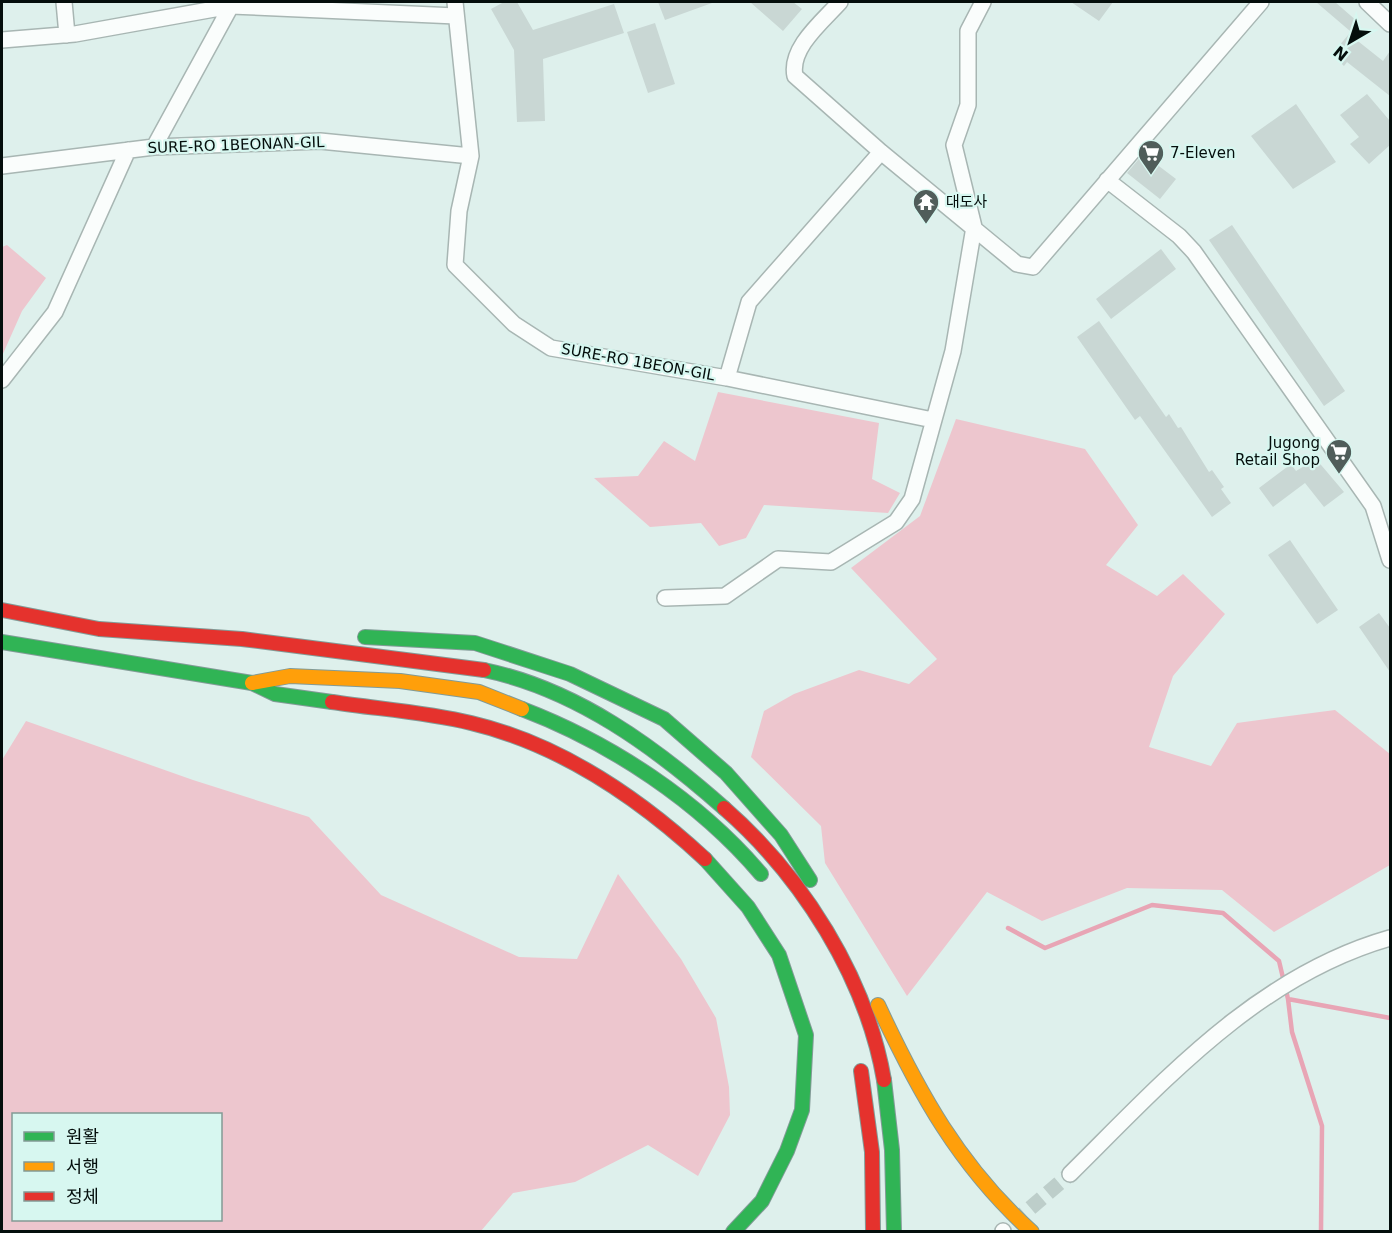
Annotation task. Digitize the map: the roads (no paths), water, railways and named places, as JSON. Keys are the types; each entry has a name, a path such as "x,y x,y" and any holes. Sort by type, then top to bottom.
{"highway":[{"path":"2,610 98,629 227,638 464,667 514,677 562,695 627,733 681,770 747,828 806,900 839,955 867,1017 882,1074 891,1134 894,1232"},
{"path":"227,638 348,637 475,643 570,674 664,719 726,774 782,835 845,935 916,1088 957,1153 1005,1210 1032,1232"},
{"path":"2,642 252,683 275,694 472,723 544,748 623,791 655,814 705,858 748,907 779,955 806,1035 806,1073 802,1110 787,1151 762,1201 733,1232"},
{"path":"252,683 290,676 400,681 479,692 546,718 624,759 680,799 737,846 771,886"},
{"path":"858,1058 872,1152 873,1232"}],"street":[{"path":"64,2 67,35"},
{"path":"840,2 797,52 793,66 795,76 881,152 1017,264 1033,267 1260,2"},
{"path":"665,598 724,596 778,559 831,562 896,522 912,499 953,351 974,227 954,146 968,105 968,31 983,2"},
{"path":"1367,2 1388,20"},
{"path":"153,147 234,4"},
{"path":"2,40 67,35 234,4 455,9"},
{"name":"SURE-RO 1BEON-GIL","path":"455,9 471,156 459,210 455,264 514,324 551,348 727,378 933,420"},
{"name":"SURE-RO 1BEONAN-GIL","path":"2,166 153,147 320,141 471,156"},
{"path":"2,380 55,312 128,150"},
{"path":"727,378 749,302 881,152"},
{"path":"1107,180 1167,230 1179,236 1194,252 1373,506 1390,560"},
{"path":"1070,1174 1199,1046 1302,975 1367,945 1390,938"}],"waterway":[{"path":"1008,928 1045,948 1152,905 1223,913 1279,961 1288,999"},
{"path":"1321,1230 1322,1126 1292,1032 1288,999 1390,1018"}],"tunnel":[{"path":"1013,1223 1070,1174"}],"place":[{"name":"7-Eleven","path":"1151,176"},
{"name":"대도사","path":"926,225"},
{"name":"Jugong Retail Shop","path":"1339,475"}]}
